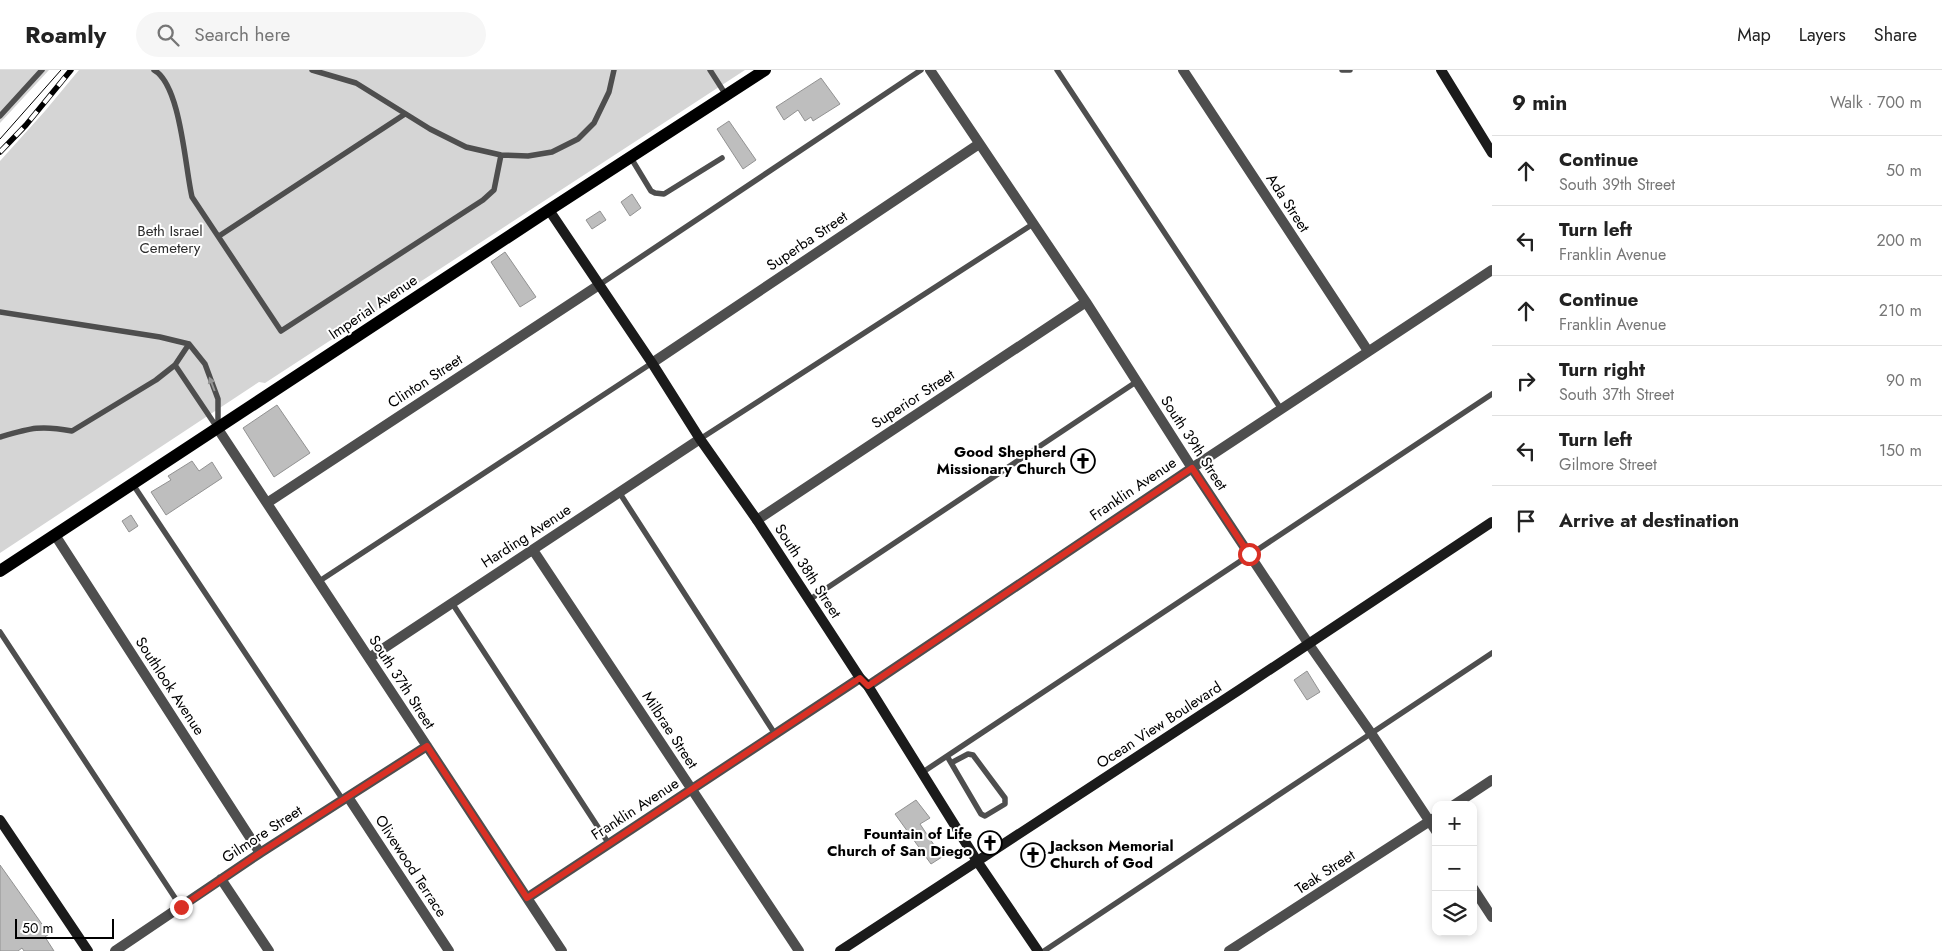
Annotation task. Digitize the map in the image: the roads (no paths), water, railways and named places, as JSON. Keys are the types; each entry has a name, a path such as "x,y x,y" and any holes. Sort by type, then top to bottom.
{"main road":[{"name":"Imperial Avenue","path":"0,571 765,70"}],"street":[{"name":"South 39th Street","path":"930,70 1086,302 1136,382 1308,643 1432,818"},
{"name":"Ada Street","path":"1183,70 1368,352"},
{"path":"1441,70 1488,138 1492,153"},
{"name":"Superba Street","path":"652,363 979,144"},
{"name":"South 38th Street","path":"549,210 652,363 700,439 757,520 860,678 868,686 977,861 1038,951"},
{"name":"Franklin Avenue","path":"868,686 1192,468 1492,270"},
{"name":"Clinton Street","path":"267,503 599,285"},
{"name":"Superior Street","path":"757,520 1086,302"},
{"name":"South 37th Street","path":"218,429 562,951"},
{"name":"Harding Avenue","path":"369,658 700,439"},
{"name":"Ocean View Boulevard","path":"840,951 1492,522"},
{"name":"Southlook Avenue","path":"55,535 260,853"},
{"name":"Milbrae Street","path":"533,550 799,951"},
{"name":"Franklin Avenue","path":"527,898 860,678"},
{"name":"Gilmore Street","path":"115,951 260,853 427,746"},
{"path":"1460,801 1492,780"},
{"name":"Olivewood Terrace","path":"345,799 449,951"},
{"path":"0,820 88,951"},
{"name":"Teak Street","path":"1230,951 1432,820"},
{"path":"221,879 269,951"},
{"path":"1475,891 1492,917"}],"lane":[{"path":"0,116 42,70"},
{"path":"154,70 159,72 169,88 177,113 187,178 192,197 220,236 281,331 483,200 494,190 501,155"},
{"path":"312,70 356,83 430,129 466,147 501,155 528,156 552,152 578,139 594,123 609,92 614,70"},
{"path":"710,70 726,95"},
{"path":"599,285 921,70"},
{"path":"1057,70 1281,410"},
{"path":"1342,70 1350,70"},
{"path":"220,236 405,114"},
{"path":"631,158 652,191 664,194 722,158"},
{"path":"700,439 1033,224"},
{"path":"0,312 160,336 189,344 204,364 218,400 218,429"},
{"path":"0,436 35,427 52,427 72,431 156,380 175,365 189,344"},
{"path":"318,582 652,363"},
{"path":"175,365 218,429"},
{"path":"809,600 1136,382"},
{"path":"922,772 1492,394"},
{"path":"132,483 345,799"},
{"path":"619,492 775,734"},
{"path":"452,603 609,844"},
{"path":"0,632 181,907"},
{"path":"1044,951 1492,653"},
{"path":"947,756 981,814 985,816 1006,804 1005,798 973,755 968,754 952,763"}],"tram line":[{"path":"0,139 61,70"}],"railway":[{"path":"0,152 26,125 71,70"}],"place":[{"name":"Good Shepherd Missionary Church","path":"1083,461"},
{"name":"Fountain of Life Church of San Diego","path":"990,843"},
{"name":"Jackson Memorial Church of God","path":"1033,855"}],"park label":[{"name":"Beth Israel Cemetery","path":"170,240"}]}
